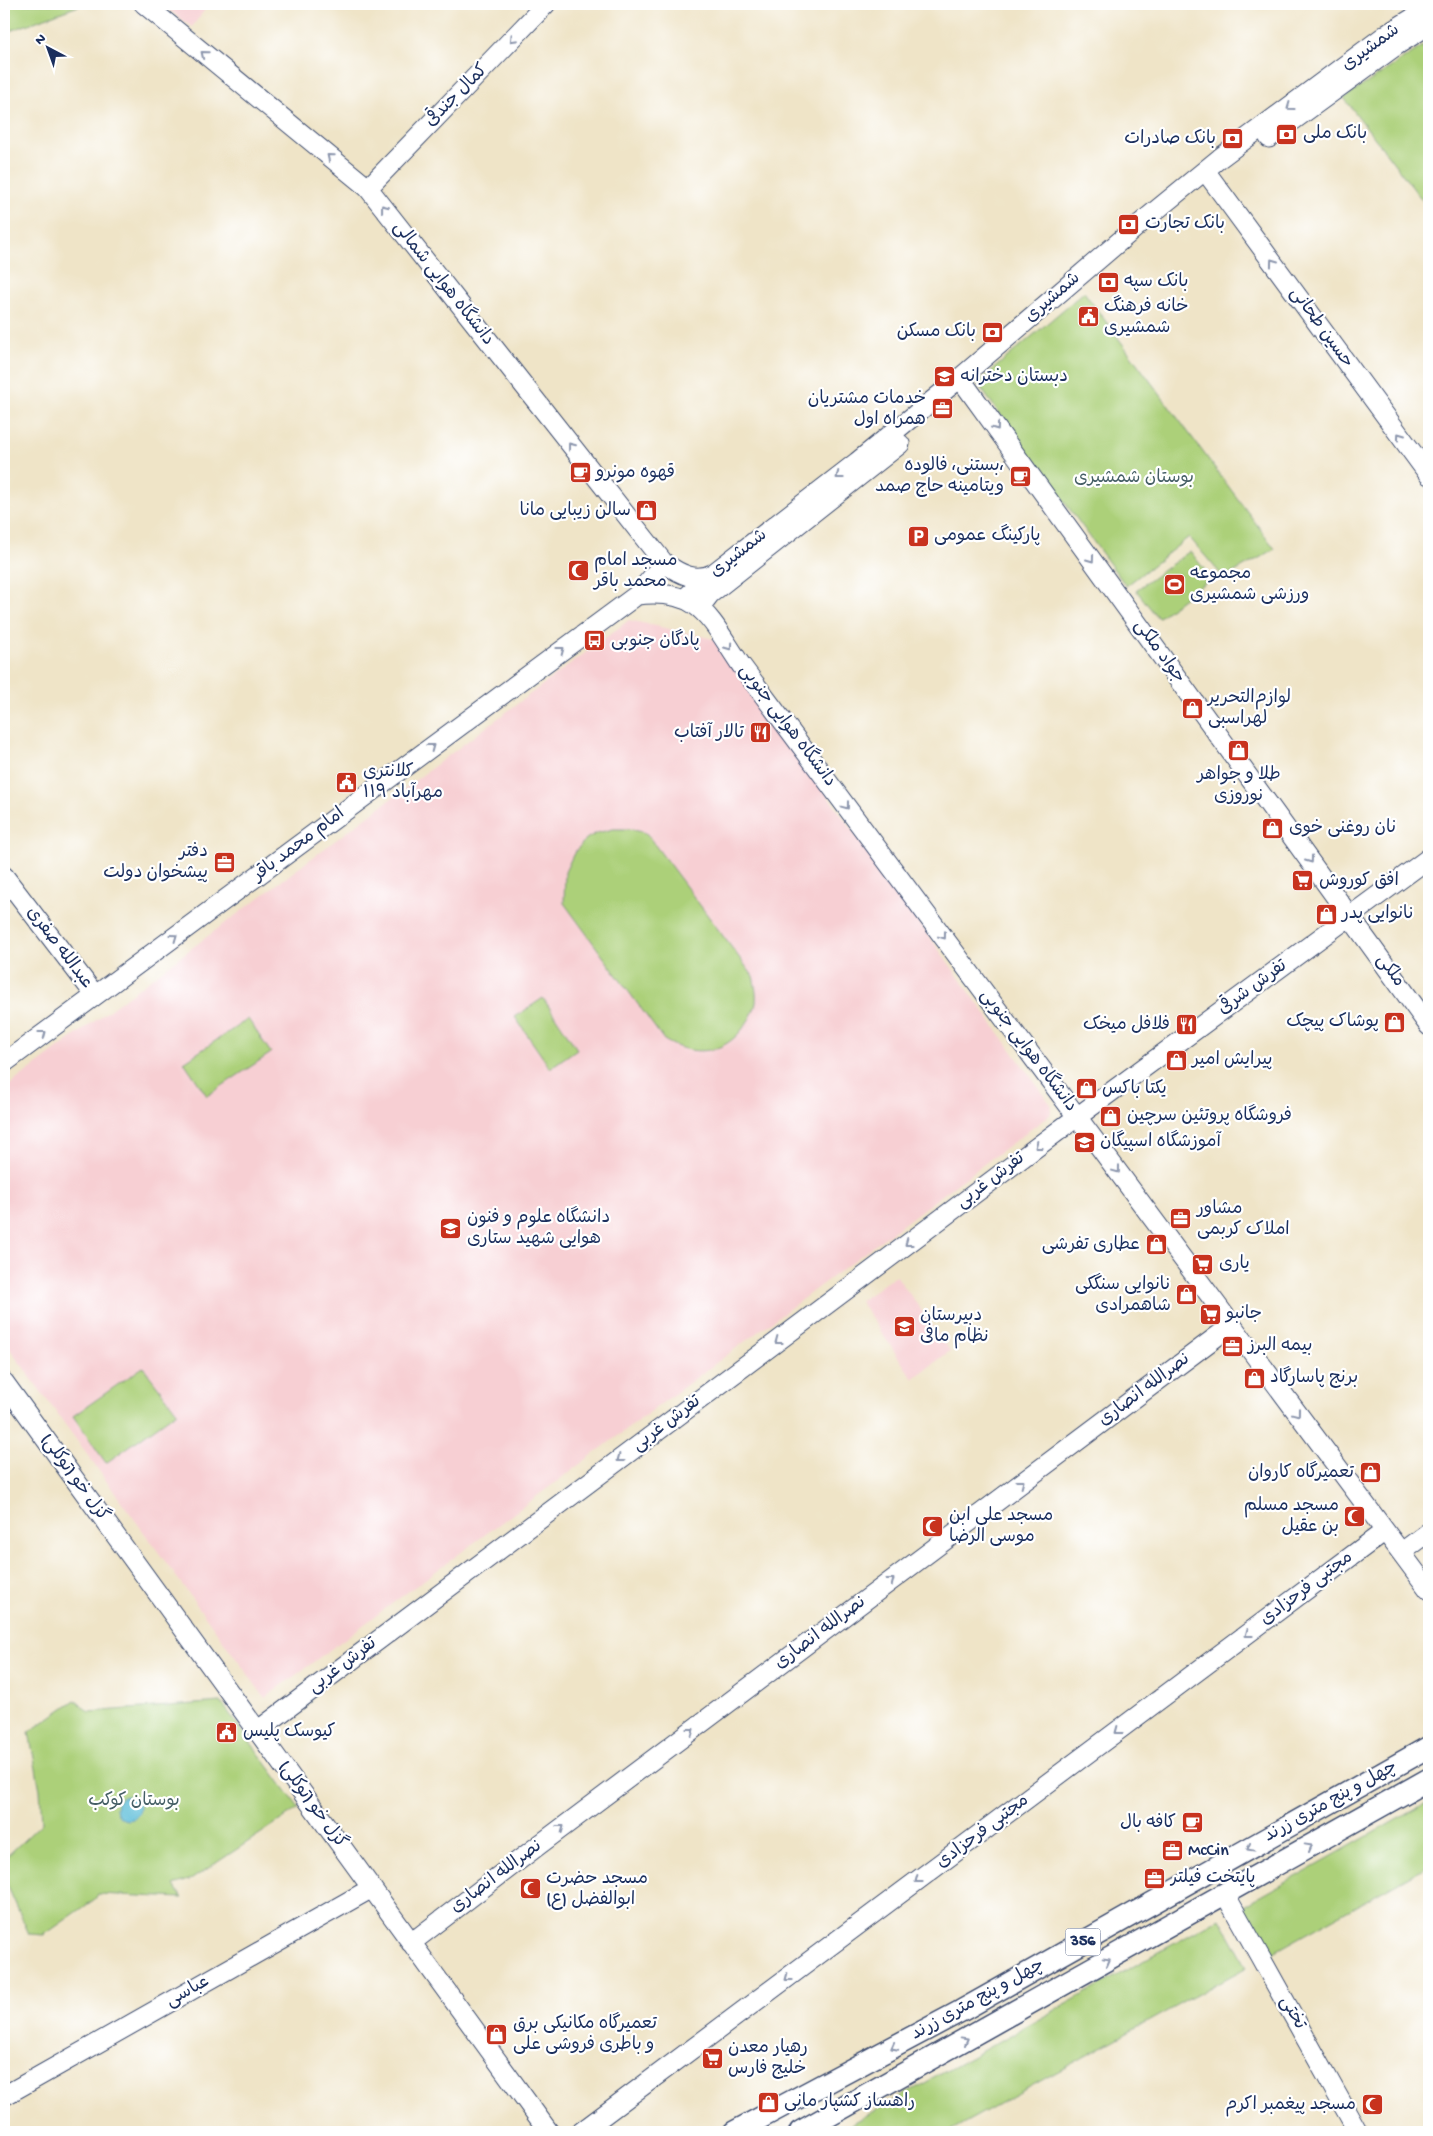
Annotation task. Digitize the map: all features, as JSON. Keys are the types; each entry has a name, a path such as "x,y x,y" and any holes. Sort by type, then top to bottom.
{"main road":[{"name":"چهل و پنج متری زرند","path":"734,2132 961,2012 1429,1747"},
{"name":"چهل و پنج متری زرند","path":"800,2132 823,2127 1225,1894 1429,1779"}],"street":[{"name":"دانشگاه هوایی شمالی","path":"144,4 368,188 664,563 686,576 707,577 716,572"},
{"name":"کمال جندقی","path":"368,188 546,4"},
{"name":"شمشیری","path":"692,603 716,572 785,526 862,467 1152,221 1225,163 1392,40 1429,8"},
{"name":"شمشیری","path":"1392,40 1429,24"},
{"name":"حسین طحانی","path":"1209,176 1429,475"},
{"name":"جواد ملکی","path":"963,383 1350,917"},
{"name":"شمشیری","path":"692,603 710,594 785,526"},
{"name":"امام محمد باقر","path":"4,1063 636,594 664,563"},
{"path":"636,594 657,592 692,603"},
{"name":"دانشگاه هوایی جنوبی","path":"692,603 1429,1590"},
{"name":"تفرش شرقی","path":"1077,1117 1429,858"},
{"name":"عبدالله صفری","path":"4,876 95,995"},
{"name":"ملکی","path":"1350,917 1429,1026"},
{"name":"تفرش غربی","path":"257,1731 1077,1117"},
{"name":"نصرالله انصاری","path":"411,1943 1232,1325"},
{"name":"گزل خو (توکلی)","path":"4,1382 549,2132"},
{"name":"مجتبی فرحزادی","path":"581,2132 1385,1531"},
{"path":"1402,1552 1429,1532"},
{"name":"عباسی","path":"4,2096 372,1888"},
{"name":"تختی","path":"1225,1894 1358,2132"}],"shaded area":[{"path":"161,4 209,4 192,27"},
{"name":"دانشگاه علوم و فنون هوایی شهید ستاری","path":"629,620 714,639 1052,1106 1050,1115 265,1698 4,1341 4,1089"},
{"name":"دبیرستان نظام مافی","path":"896,1275 950,1351 913,1379 860,1301"}],"green space":[{"path":"4,4 84,4 4,33"},
{"path":"1429,42 1429,209 1344,98"},
{"name":"بوستان شمشیری","path":"1084,292 1275,549 1224,578 1189,537 1126,586 977,383"},
{"name":"مجموعه ورزشی شمشیری","path":"1190,551 1211,578 1158,618 1136,590"},
{"path":"613,829 630,829 646,833 753,976 756,996 754,1010 744,1027 727,1043 717,1048 696,1051 664,1040 564,903 565,872 574,853 586,839 597,833"},
{"path":"543,998 577,1049 550,1068 515,1017"},
{"path":"248,1019 271,1053 207,1096 184,1062"},
{"path":"143,1367 177,1412 106,1463 73,1416"},
{"name":"بوستان کوکب","path":"75,1700 89,1712 221,1702 299,1808 192,1879 174,1885 182,1898 98,1894 95,1899 44,1935 29,1934 4,1878 4,1859 42,1823 40,1790 29,1732"},
{"path":"1428,1802 1429,1865 1267,1956 1240,1908"},
{"path":"1220,1918 1247,1967 948,2132 837,2132"}],"water":[{"path":"128,1796 136,1800 140,1808 136,1816 128,1820 120,1816 116,1808 120,1800"}],"place":[{"name":"بانک ملی","path":"1287,134"},
{"name":"بانک صادرات","path":"1232,139"},
{"name":"بانک تجارت","path":"1129,224"},
{"name":"بانک سپه","path":"1108,282"},
{"name":"خانه فرهنگ شمشیری","path":"1088,317"},
{"name":"بانک مسکن","path":"992,332"},
{"name":"دبستان دخترانه","path":"944,377"},
{"name":"خدمات مشتریان همراه اول","path":"942,409"},
{"name":"قهوه مونرو","path":"580,473"},
{"name":"بستنی، فالوده، ویتامینه حاج صمد","path":"1020,476"},
{"name":"سالن زیبایی مانا","path":"647,511"},
{"name":"پارکینگ عمومی","path":"918,536"},
{"name":"مسجد امام محمد باقر","path":"578,571"},
{"name":"مجموعه ورزشی شمشیری","path":"1174,584"},
{"name":"پادگان جنوبی","path":"595,641"},
{"name":"لوازم‌التحریر لهراسبی","path":"1192,708"},
{"name":"تالار آفتاب","path":"760,733"},
{"name":"طلا و جواهر نوروزی","path":"1239,750"},
{"name":"کلانتری ۱۱۹ مهرآباد","path":"347,782"},
{"name":"نان روغنی خوی","path":"1273,828"},
{"name":"دفتر پیشخوان دولت","path":"224,862"},
{"name":"افق کوروش","path":"1303,881"},
{"name":"نانوایی پدر","path":"1326,914"},
{"name":"پوشاک پیچک","path":"1395,1022"},
{"name":"فلافل میخک","path":"1186,1025"},
{"name":"پیرایش امیر","path":"1176,1060"},
{"name":"یکتا باکس","path":"1086,1089"},
{"name":"فروشگاه پروتئین سرچین","path":"1111,1116"},
{"name":"آموزشگاه اسپیگان","path":"1084,1142"},
{"name":"مشاور املاک کربمی","path":"1181,1219"},
{"name":"دانشگاه علوم و فنون هوایی شهید ستاری","path":"451,1228"},
{"name":"عطاری تفرشی","path":"1156,1245"},
{"name":"یاری","path":"1203,1264"},
{"name":"نانوایی سنگکی شاهمرادی","path":"1187,1295"},
{"name":"جانبو","path":"1210,1314"},
{"name":"دبیرستان نظام مافی","path":"904,1326"},
{"name":"بیمه البرز","path":"1232,1346"},
{"name":"برنج پاسارگاد","path":"1254,1378"},
{"name":"تعمیرگاه کاروان","path":"1370,1473"},
{"name":"مسجد مسلم بن عقیل","path":"1355,1516"},
{"name":"مسجد علی ابن موسی الرضا","path":"933,1526"},
{"name":"کیوسک پلیس","path":"227,1732"},
{"name":"کافه بال","path":"1192,1823"},
{"name":"McCin","path":"1172,1851"},
{"name":"پایتخت فیلتر","path":"1155,1878"},
{"name":"مسجد حضرت ابوالفضل (ع)","path":"530,1889"},
{"name":"تعمیرگاه مکانیکی برق و باطری فروشی علی","path":"497,2034"},
{"name":"رهیار معدن خلیج فارس","path":"712,2058"},
{"name":"راهساز کشپار مانی","path":"768,2102"},
{"name":"مسجد پیغمبر اکرم","path":"1372,2105"}]}
